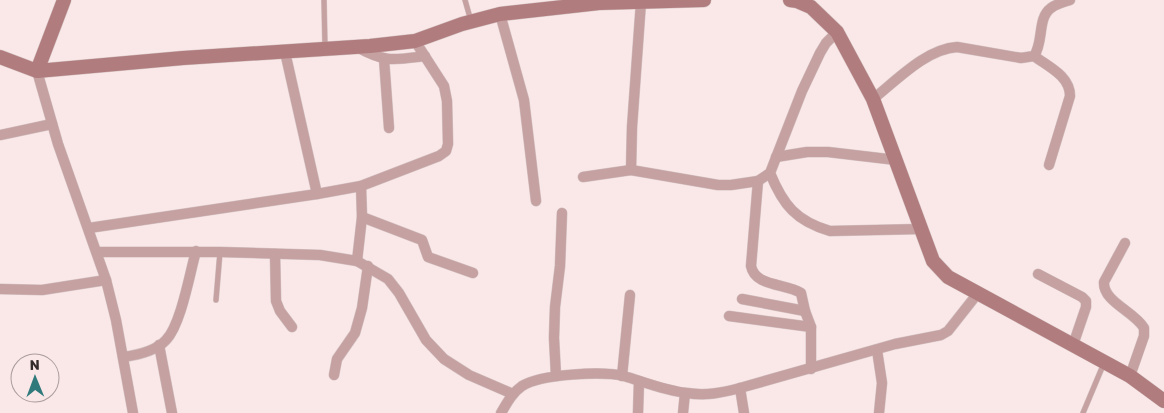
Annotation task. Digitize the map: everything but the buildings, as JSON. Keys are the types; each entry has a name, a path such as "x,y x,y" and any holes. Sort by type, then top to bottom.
{"street":[{"path":"64,0 37,71 52,124 106,280 123,357 132,413"},
{"path":"0,57 37,71 183,58 357,47 415,41 500,14 624,1 704,0"},
{"path":"790,0 807,3 837,32 873,99 933,261 938,268 948,277 1130,376 1164,401"},
{"path":"1034,56 1038,50 1046,13 1052,7 1070,0"},
{"path":"631,170 632,127 641,2"},
{"path":"500,14 524,100 536,201"},
{"path":"583,177 631,170 718,185 745,184 758,181 770,173 802,91 820,53 826,43 837,32"},
{"path":"89,228 361,186 439,156 446,151 448,144 447,102 444,86 415,41"},
{"path":"357,47 384,59 425,56"},
{"path":"873,99 934,52 947,48 957,47 1022,58 1034,56 1066,80 1070,88 1070,96 1049,165"},
{"path":"285,52 316,194"},
{"path":"384,59 389,128"},
{"path":"0,135 52,124"},
{"path":"776,157 807,152 828,152 896,160"},
{"path":"770,173 784,203 792,212 817,227 830,231 921,229"},
{"path":"758,181 752,272 756,277 801,292 811,327 811,369"},
{"path":"357,262 362,217 361,186"},
{"path":"556,376 555,307 560,266 562,213"},
{"path":"362,217 422,240 428,257 473,273"},
{"path":"1125,243 1104,282 1104,289 1108,297 1136,316 1144,328 1144,336 1130,376"},
{"path":"97,252 196,251 320,255 357,262 368,266 388,279 399,293 426,340 444,359 469,375 513,394"},
{"path":"123,357 138,355 167,339 177,320 196,251"},
{"path":"275,254 276,301 280,311 292,327"},
{"path":"334,375 336,359 355,333 362,308 368,266"},
{"path":"1038,274 1082,297 1086,301 1086,307 1073,345"},
{"path":"0,289 42,290 106,280"},
{"path":"501,413 513,394 522,386 556,376 622,376 685,393 714,395 877,350 941,335 948,331 978,293"},
{"path":"622,376 630,295"},
{"path":"742,299 805,311"},
{"path":"728,316 811,327"},
{"path":"159,345 172,413"},
{"path":"877,350 882,383 879,413"},
{"path":"638,381 638,413"},
{"path":"740,388 744,413"},
{"path":"683,413 685,393"}],"lane":[{"path":"324,0 325,49"},
{"path":"465,0 472,22"},
{"path":"216,300 220,252"},
{"path":"1083,413 1105,363"}]}
